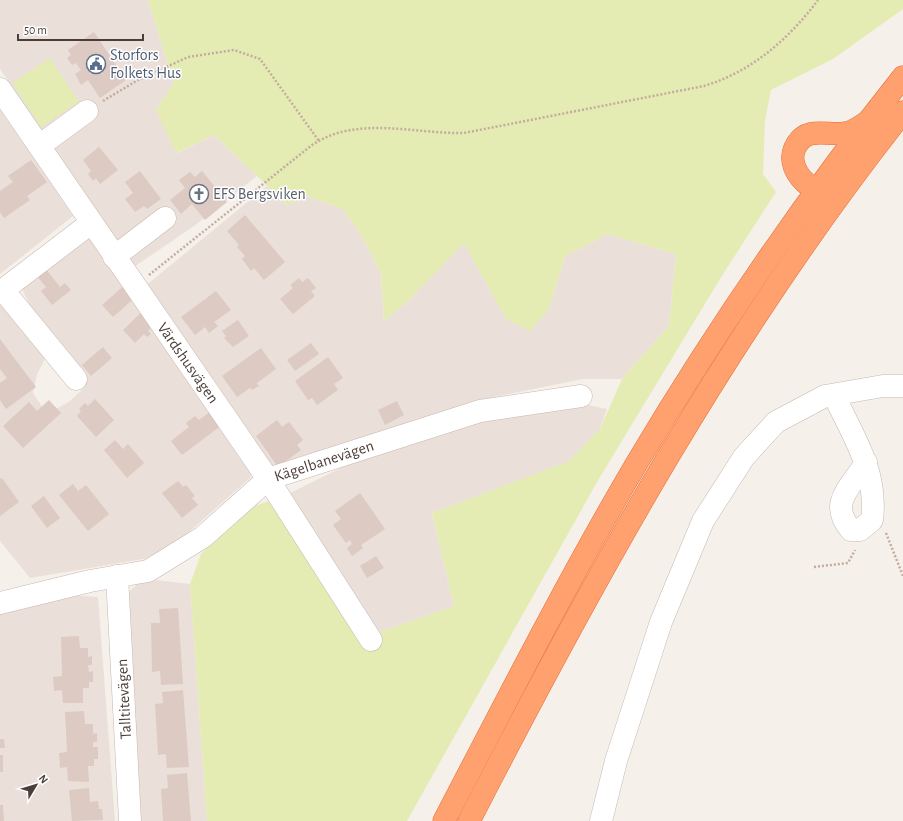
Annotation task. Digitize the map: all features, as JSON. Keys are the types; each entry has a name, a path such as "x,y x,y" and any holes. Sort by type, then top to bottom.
{"highway":[{"path":"444,821 529,658 637,463 728,315 816,190 903,77"},
{"path":"469,821 562,645 638,507 688,421 737,343 836,200 903,112"},
{"path":"836,200 816,190 803,181 795,170 793,150 804,136 812,132 846,133 868,122"}],"street":[{"name":"Värdshusvägen","path":"0,90 268,479 371,640"},
{"path":"39,146 87,111"},
{"path":"114,257 165,218"},
{"path":"76,378 3,290 91,223"},
{"path":"601,821 616,761 661,622 703,521 744,457 776,422 825,396 883,386 903,386"},
{"path":"834,395 866,462 872,484 874,505 872,520 860,530 851,530 844,522 840,507 847,489 866,462"},
{"name":"Kägelbanevägen","path":"0,603 117,576 148,571 204,537 268,479 480,411 581,396"},
{"name":"Talltitevägen","path":"117,576 130,821"}],"path":[{"path":"135,286 319,141 337,132 362,128 444,134 484,131 704,86 718,82 743,70 777,46 818,0"},
{"path":"87,111 138,80 188,57 234,50 260,59 319,141"},
{"path":"874,505 903,576"},
{"path":"814,567 848,564 857,544 860,530"}],"shaded area":[{"path":"0,0 148,0 174,83 156,110 177,153 214,135 257,176 194,226 134,267 0,69"},
{"path":"0,107 73,216 0,274"},
{"path":"267,186 287,205 307,196 343,209 363,238 381,273 384,321 411,298 464,242 506,319 549,309 565,256 608,234 676,254 669,326 622,379 583,379 475,401 270,470 144,287"},
{"path":"86,238 94,240 252,471 250,478 181,539 149,558 30,578 0,541 0,298 46,357 37,374 33,393 47,414 69,402 84,388 87,378 29,304 20,284"},
{"path":"579,403 607,409 600,429 569,462 432,513 454,606 375,634 286,495 365,456 466,424"},
{"path":"157,580 190,584 207,821 135,821 128,593 140,581"},
{"path":"63,595 98,597 115,821 0,821 0,612"}],"green space":[{"path":"148,0 903,0 903,9 833,59 771,90 765,120 763,174 776,192 723,274 597,482 407,821 207,821 190,584 201,554 246,509 286,495 375,634 454,606 432,513 569,461 600,429 622,379 669,326 676,254 608,234 565,256 549,309 530,331 506,319 464,243 411,298 384,321 381,273 363,238 343,209 307,196 287,205 214,135 176,153 156,110 174,83"},
{"path":"50,58 79,102 41,127 12,83"}],"building":[{"name":"Storfors Folkets Hus","path":"94,32 126,80 100,98 88,80 81,85 75,74 81,70 76,63 72,65 67,58 71,55 68,50"},
{"path":"99,147 118,170 100,184 96,178 93,181 88,174 91,171 83,160"},
{"path":"31,160 47,182 27,196 30,200 4,218 0,212 0,191 13,182 8,176"},
{"path":"140,171 161,199 147,209 144,206 135,212 125,199 133,193 125,182"},
{"name":"EFS Bergsviken","path":"202,171 227,202 205,220 192,204 181,214 170,200 185,188 179,180 190,172 195,177"},
{"path":"245,215 285,262 264,280 254,268 251,271 242,259 245,256 237,247 239,245 227,231"},
{"path":"45,268 60,287 65,283 71,290 52,305 41,291 46,287 36,275"},
{"path":"299,278 302,282 308,278 316,288 311,291 315,296 293,314 280,299 293,288 290,285"},
{"path":"128,282 139,294 113,317 102,305"},
{"path":"216,291 231,310 214,322 218,326 209,333 205,327 195,335 181,317"},
{"path":"146,308 152,327 148,331 151,334 147,337 144,334 135,343 123,330"},
{"path":"238,320 249,336 233,347 224,338 226,336 222,331"},
{"path":"0,339 36,387 6,409 0,400 0,383 7,378 0,369"},
{"path":"311,343 319,354 295,371 287,360"},
{"path":"103,347 112,358 91,376 82,365"},
{"path":"261,348 276,369 257,383 259,386 252,390 250,388 237,397 222,376"},
{"path":"328,357 343,378 334,384 338,390 317,405 312,398 308,400 295,381"},
{"path":"95,399 114,420 96,437 77,416 81,411 79,409 85,403 88,406"},
{"path":"49,400 61,413 23,448 3,426 29,402 37,411"},
{"path":"397,401 404,415 385,425 378,410"},
{"path":"211,411 222,425 182,455 171,441 189,427 186,423 195,416 199,420"},
{"path":"277,420 282,427 289,422 303,440 297,445 301,450 278,467 256,436"},
{"path":"115,440 123,449 128,444 144,463 127,478 104,450"},
{"path":"2,478 19,502 0,516 0,479"},
{"path":"178,481 183,487 186,485 195,496 192,498 198,505 182,518 162,493"},
{"path":"73,484 78,491 86,485 109,514 88,531 59,495"},
{"path":"360,493 385,529 361,545 363,548 352,556 347,548 352,544 350,540 346,543 333,525 341,519 335,511"},
{"path":"44,496 60,518 47,528 31,506"},
{"path":"376,556 384,568 367,578 360,566"},
{"path":"178,608 183,684 161,685 160,671 152,672 151,623 160,623 159,609"},
{"path":"79,636 80,648 88,648 88,657 92,656 92,665 88,665 89,672 93,671 93,682 89,682 89,688 83,688 83,703 63,703 62,690 54,691 53,677 62,676 61,637"},
{"path":"183,690 189,767 167,768 166,754 158,755 155,704 163,703 162,692"},
{"path":"84,711 85,724 93,724 93,734 97,733 97,742 93,742 93,747 98,747 98,759 94,759 94,766 88,766 89,782 68,781 67,767 60,768 59,753 67,752 65,712"},
{"path":"0,739 4,739 5,748 0,748"},
{"path":"0,755 3,755 3,772 0,772"},
{"path":"187,773 191,821 163,821 161,789 168,788 167,775"},
{"path":"89,788 90,802 98,801 99,809 102,809 103,820 72,821 69,790"},
{"path":"0,805 3,805 4,821 0,821"}],"place":[{"name":"Storfors Folkets Hus","path":"96,64"},
{"name":"EFS Bergsviken","path":"199,194"}]}
